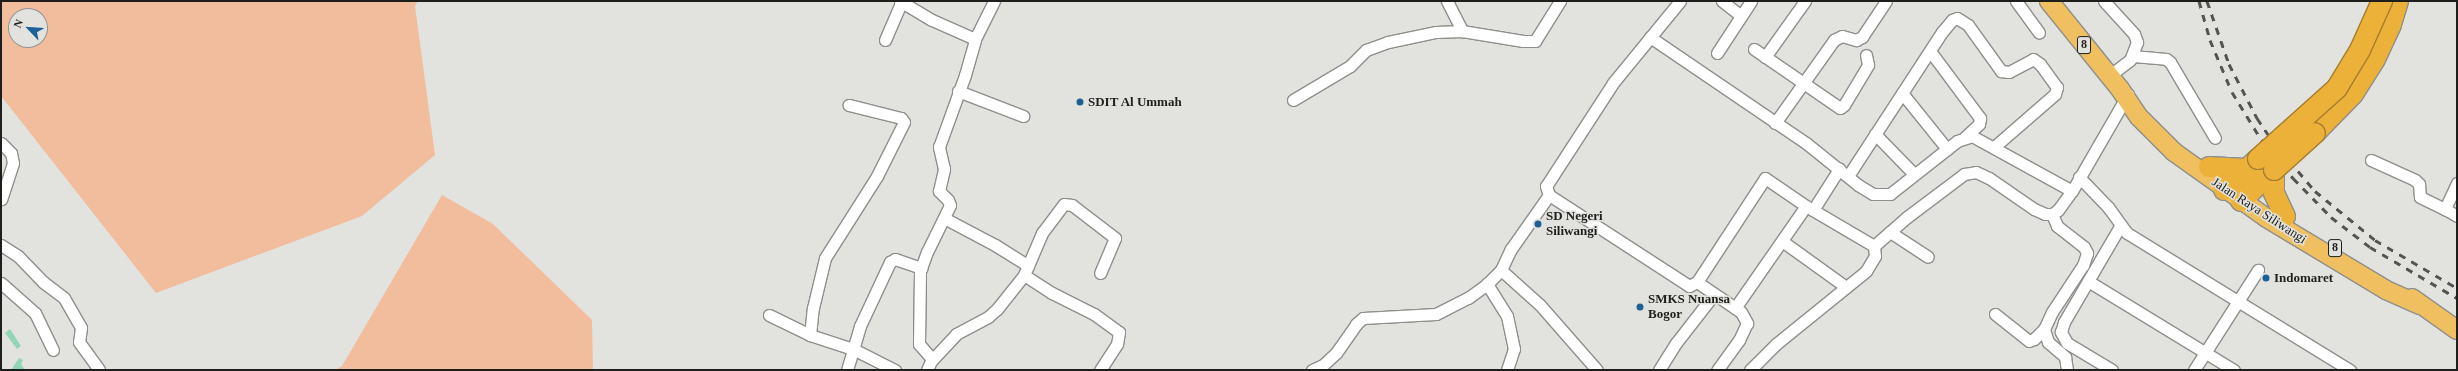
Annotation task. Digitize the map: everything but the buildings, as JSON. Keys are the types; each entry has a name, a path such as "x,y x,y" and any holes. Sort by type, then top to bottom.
{"highway":[{"name":"Jalan Raya Siliwangi","path":"2049,1 2162,142 2386,290 2420,305"},
{"path":"2228,186 2337,88 2360,50 2382,1"},
{"path":"2244,197 2352,94 2375,59 2391,24 2398,1"},
{"name":"Jalan Raya Siliwangi","path":"2120,89 2209,166 2228,186"},
{"path":"2209,166 2252,164"},
{"path":"2274,170 2274,193 2285,217"},
{"name":"Jalan Raya Siliwangi","path":"2244,197 2285,217 2380,276 2457,330"}],"street":[{"path":"932,360 931,355 919,344 921,268 950,203 939,191 944,169 939,150 958,91 965,75 975,39 994,1"},
{"path":"1448,1 1462,31"},
{"path":"1293,100 1332,78 1350,66 1364,52 1376,45 1436,32 1462,31 1532,42 1539,36 1560,1"},
{"path":"1680,1 1613,82 1546,186 1549,195 1686,285 1692,286 1697,282 1765,178 1810,208 1874,246"},
{"path":"1722,1 1741,16"},
{"path":"1717,53 1751,1"},
{"path":"1765,57 1806,1"},
{"path":"1775,123 1834,40 1842,36 1856,40 1862,37 1886,1"},
{"path":"2016,1 2039,33"},
{"path":"1874,246 1964,174 1976,172 1989,178 2034,209 2045,214 2052,214 2058,210 2080,177 2134,56 2137,42 2134,34 2104,1"},
{"path":"885,40 900,2 975,39"},
{"path":"1848,176 1930,51 1949,23 1954,19 1960,19 1968,24 2001,71 2006,73 2012,71 2033,59 2053,80 2057,87 2056,92 1994,147"},
{"path":"1650,37 1810,146 1868,191 1884,195 1890,194 1914,174 1965,137 1979,124 1980,118 1930,51"},
{"path":"1754,49 1837,107 1842,107 1868,65 1866,55"},
{"path":"2134,56 2166,59 2170,62 2215,138"},
{"path":"958,91 1023,116"},
{"path":"1902,93 1947,149"},
{"path":"810,335 813,308 825,258 877,176 904,122 899,118 849,105"},
{"path":"1875,134 1914,174"},
{"path":"1965,137 1977,138 2072,191"},
{"path":"1,143 11,153 13,163 1,199"},
{"path":"2371,160 2415,180 2418,184 2420,197 2457,216"},
{"path":"1736,308 1782,241 1810,208 1838,169"},
{"path":"2080,177 2108,207 2120,226 2138,240 2350,370"},
{"path":"2445,209 2457,183"},
{"path":"1312,370 1323,365 1336,353 1356,324 1363,318 1436,314 1468,298 1487,284 1501,270 1512,249 1549,195"},
{"path":"927,370 932,360 956,334 993,313 1026,270 1042,233 1061,206 1067,204 1112,234 1115,238 1100,273"},
{"path":"1995,314 2029,341 2034,339 2044,327 2083,266 2087,253 2084,247 2057,226 2052,214"},
{"path":"944,218 995,245 1052,293 1094,314 1119,332 1118,344 1100,370"},
{"path":"2112,370 2102,367 2067,343 2062,336 2061,329 2120,226"},
{"path":"1890,232 1928,257"},
{"path":"1782,241 1846,287"},
{"path":"1,245 18,256 43,282 64,298 81,328 79,342 99,370"},
{"path":"1750,370 1776,344 1870,266 1875,256 1874,246"},
{"path":"847,370 860,326 890,262 895,259 921,268"},
{"path":"1501,270 1540,305 1596,370"},
{"path":"2194,370 2258,270"},
{"path":"2088,281 2234,370"},
{"path":"1697,282 1736,308 1746,319 1746,327 1739,340 1717,370"},
{"path":"1,283 35,313 44,329 52,350"},
{"path":"1487,284 1507,316 1514,349 1507,370"},
{"path":"1659,370 1673,348 1714,294"},
{"path":"769,315 810,335 853,349 895,370"},
{"path":"2044,327 2061,329"},
{"path":"2044,327 2048,342 2065,357 2067,370"}],"shaded area":[{"path":"1,1 418,1 415,6 435,155 362,216 156,293 1,96"},
{"path":"442,195 493,224 592,320 593,370 335,370 342,366"},
{"path":"10,329 21,346 17,349 5,333"},
{"path":"19,358 23,360 21,364 25,370 11,370"}],"railway":[{"path":"2199,1 2210,40 2232,92 2264,144 2293,178 2331,217 2370,247 2457,298"},
{"path":"2207,1 2229,64 2257,118 2271,139 2315,191 2375,240 2457,288"}],"place":[{"name":"SDIT Al Ummah","path":"1080,102"},
{"name":"SD Negeri Siliwangi","path":"1538,224"},
{"name":"Indomaret","path":"2266,278"},
{"name":"SMKS Nuansa Bogor","path":"1640,307"}]}
